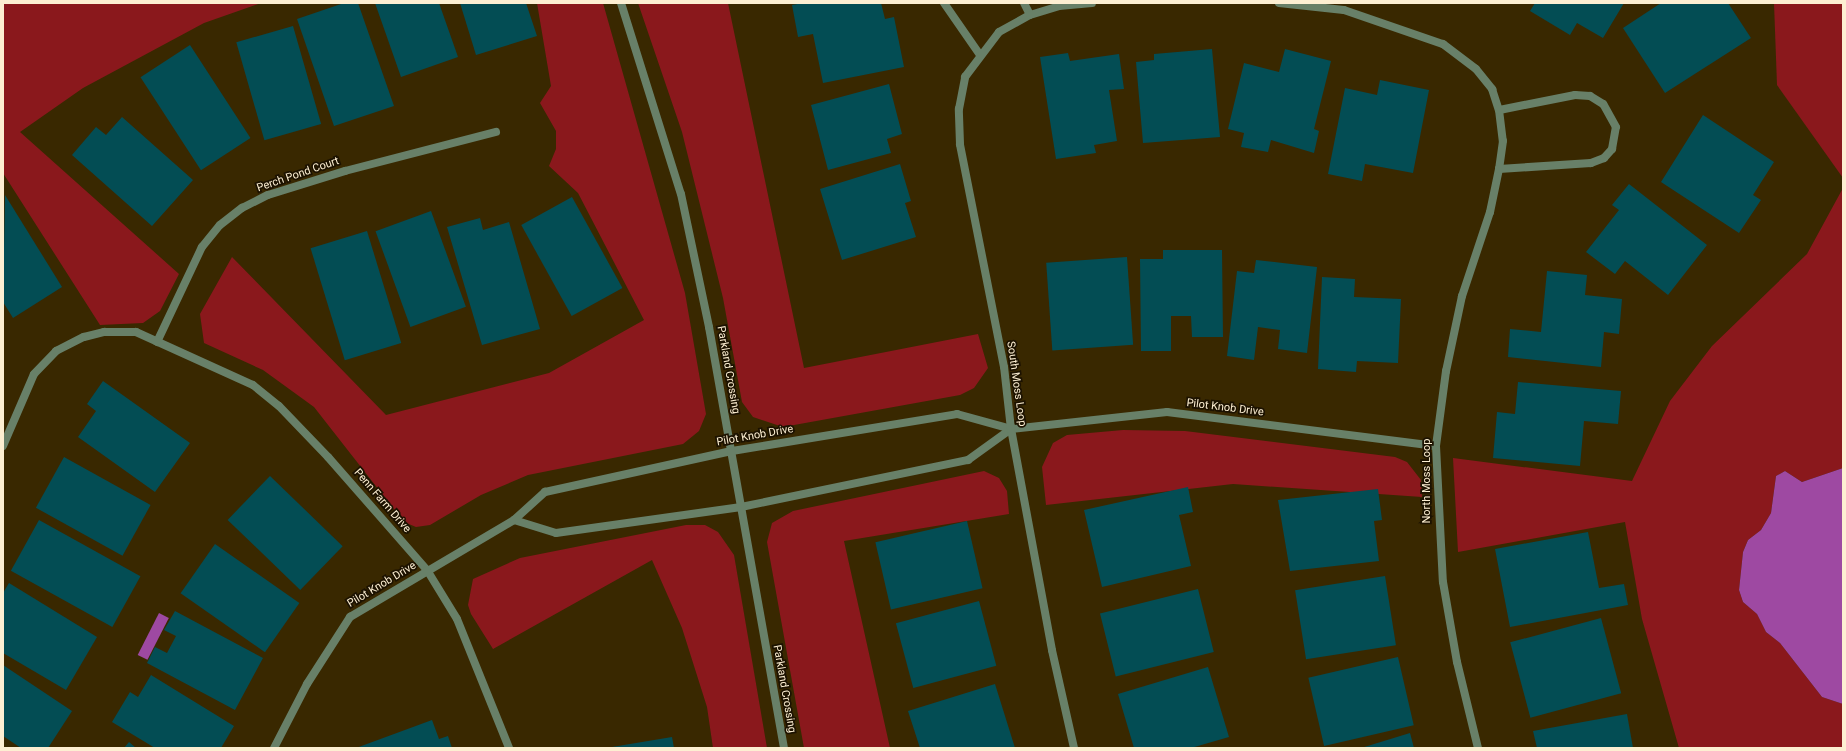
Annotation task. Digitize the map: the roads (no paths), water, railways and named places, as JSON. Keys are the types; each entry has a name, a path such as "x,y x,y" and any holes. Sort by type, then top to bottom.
{"street":[{"name":"Parkland Crossing","path":"621,3 681,194 732,451 784,748"},
{"path":"944,3 980,55"},
{"path":"1024,3 1030,15 1059,6 1092,3"},
{"name":"North Moss Loop","path":"1279,3 1344,10 1443,44 1476,68 1492,89 1500,110 1504,141 1499,169 1490,212 1462,296 1446,371 1436,446 1443,582 1457,662 1478,748"},
{"name":"South Moss Loop","path":"1030,15 999,32 980,55 965,77 959,109 960,144 1004,367 1011,429 1052,650 1074,748"},
{"path":"1499,169 1591,163 1604,158 1612,149 1616,127 1603,104 1590,96 1575,95 1500,110"},
{"name":"Perch Pond Court","path":"157,342 202,247 220,225 242,208 268,195 345,171 496,132"},
{"name":"Penn Farm Drive","path":"3,446 34,374 56,352 84,337 104,332 136,332 253,385 279,406 427,570 457,619 509,748"},
{"name":"Pilot Knob Drive","path":"274,748 307,684 350,617 427,570 514,520 545,492 732,451 957,414 1011,429 1167,412 1436,446"},
{"name":"Pilot Knob Drive","path":"514,520 556,533 741,507 968,460 1011,429"}]}
